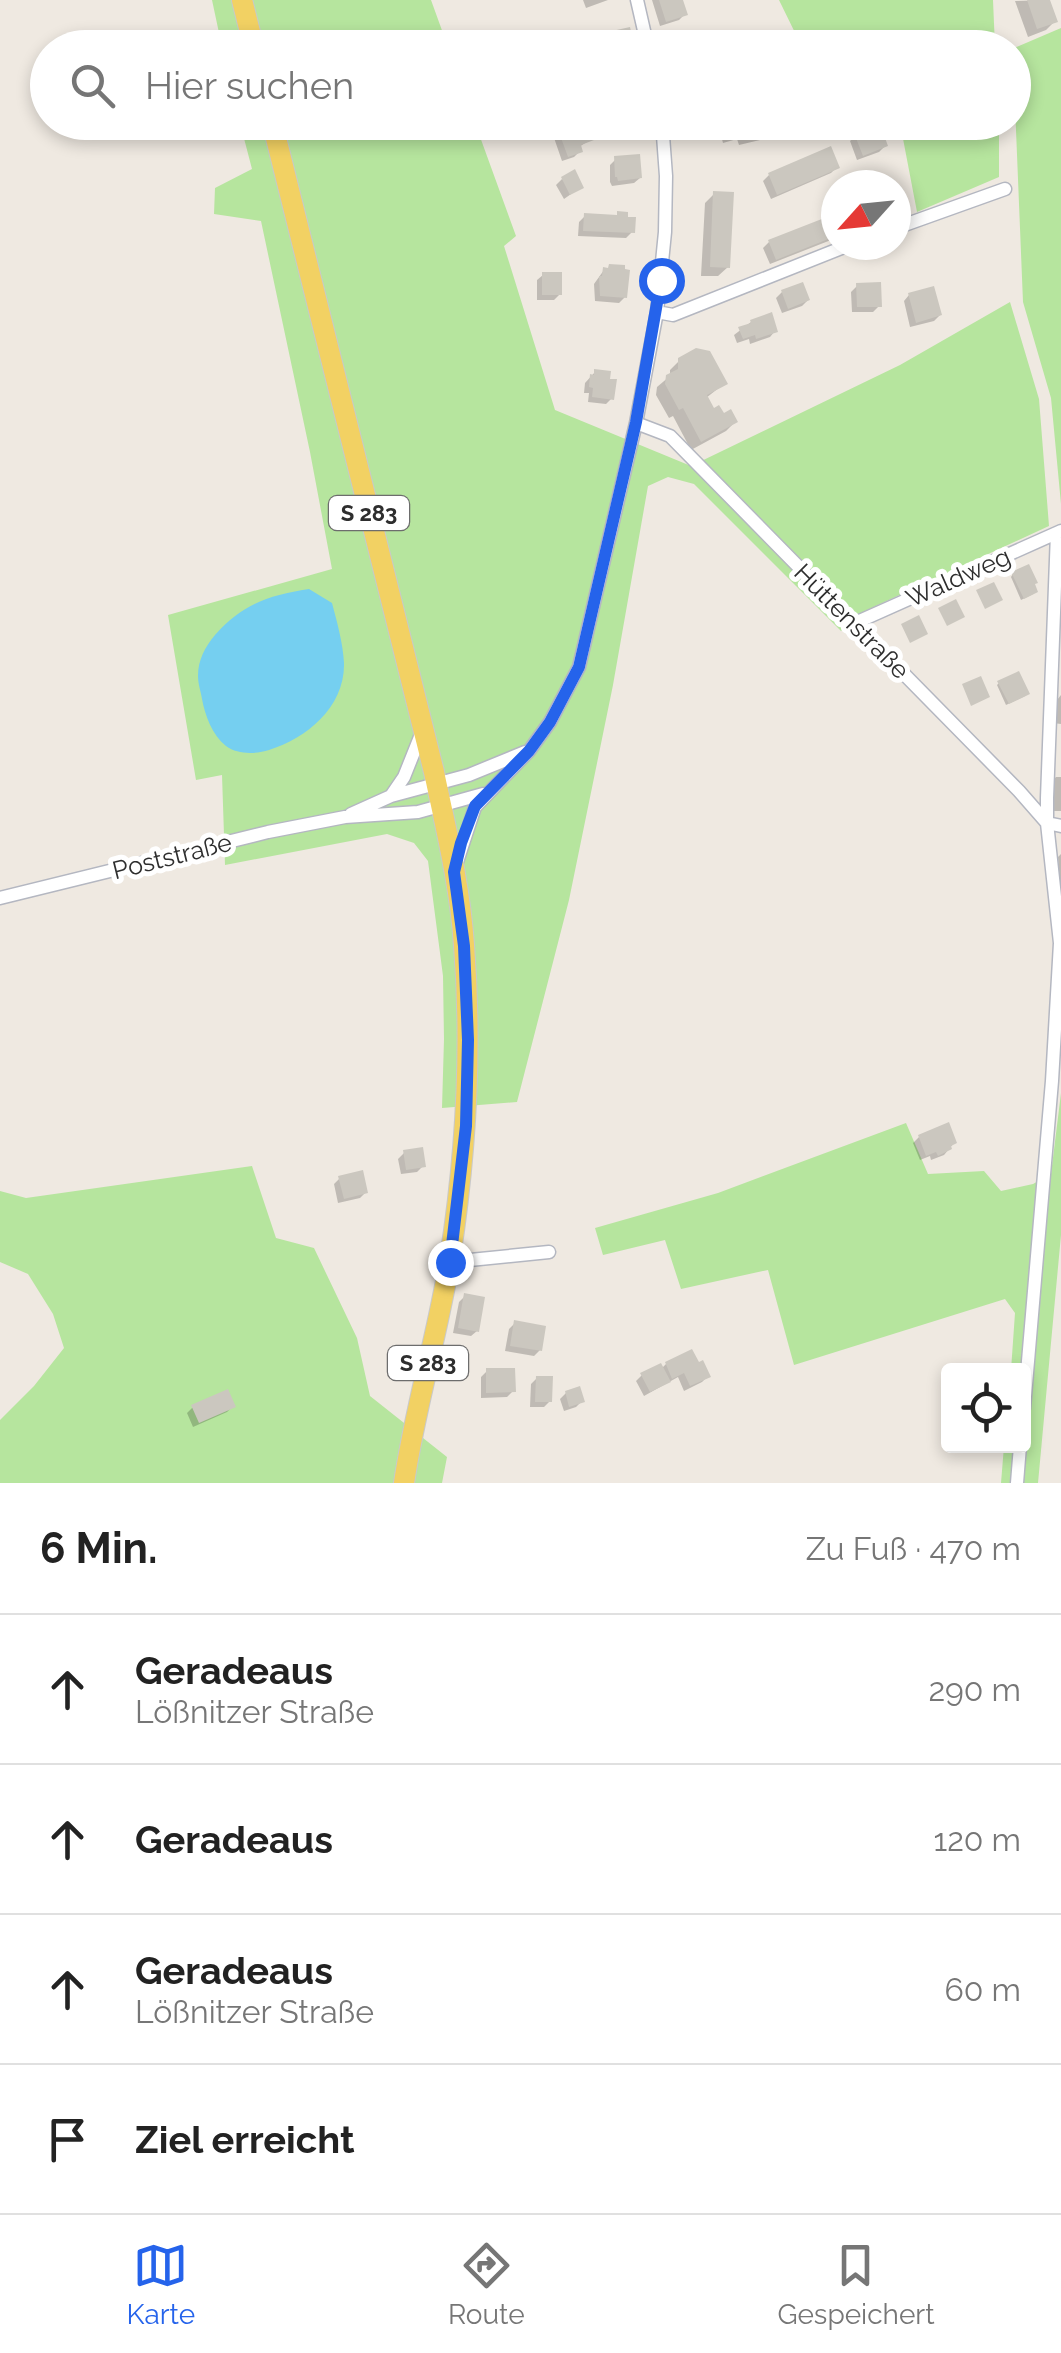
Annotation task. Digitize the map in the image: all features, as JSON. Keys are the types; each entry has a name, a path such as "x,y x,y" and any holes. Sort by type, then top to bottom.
{"main road":[{"path":"242,0 250,30"},
{"name":"S 283","path":"276,140 436,785 464,946 466,1126 450,1262 405,1473"}],"street":[{"path":"637,0 644,30"},
{"path":"454,872 475,806 529,751 550,722 579,667 636,422 657,312 665,232 663,140"},
{"path":"911,223 1005,190"},
{"path":"657,312 673,314 821,256"},
{"name":"Hüttenstraße","path":"636,422 670,436 1054,824"},
{"path":"1028,1363 1060,944 1054,824 1059,532"},
{"name":"Waldweg","path":"854,623 1059,532"},
{"path":"390,796 404,777 423,730"},
{"name":"Poststraße","path":"345,817 390,796 469,775 529,751"},
{"name":"Poststraße","path":"0,898 254,836 345,817 441,807 485,793"},
{"path":"450,1262 548,1252"},
{"path":"1017,1483 1019,1453"}],"green space":[{"path":"212,0 431,0 442,30 218,30"},
{"path":"779,0 993,0 994,30 794,30"},
{"path":"1061,28 1061,504 1051,398 1023,302 1016,140 1031,140 1031,41"},
{"path":"244,140 481,140 516,236 504,246 555,410 691,466 900,365 1010,302 1039,399 1049,526 865,611 841,631 694,484 668,477 648,486 569,900 517,1102 442,1108 443,976 428,861 414,843 387,834 225,865 222,775 196,780 168,615 332,569 261,221 214,214 215,188 252,169"},
{"path":"903,140 999,140 999,177 917,212"},
{"path":"1061,1093 1061,1235 1038,1483 1001,1483 1003,1453 1031,1453 1031,1363 1011,1363 1015,1313 1005,1299 794,1365 768,1270 681,1289 665,1240 603,1255 595,1228 718,1193 906,1123 928,1174 984,1171 1001,1191 1033,1184 1051,1174"},
{"path":"252,1166 276,1238 314,1248 357,1338 370,1396 447,1457 442,1483 0,1483 0,1420 64,1348 53,1314 28,1274 0,1262 0,1191 26,1198"}],"water":[{"path":"309,589 332,603 344,663 338,693 321,718 297,738 253,753 231,749 217,736 205,712 198,676 203,654 225,624 246,608 281,594"}],"building":[{"path":"659,0 683,0 688,15 666,22"},
{"path":"1027,0 1050,0 1058,22 1037,29"},
{"path":"562,140 594,140 581,145 583,152 568,157"},
{"path":"857,140 886,140 888,146 863,156"},
{"path":"831,146 840,168 821,170 821,176 777,195 768,173"},
{"path":"640,154 642,178 618,181 614,156"},
{"path":"575,169 584,188 570,195 561,177"},
{"path":"713,191 734,192 730,268 710,267"},
{"path":"617,211 636,217 635,233 583,231 584,213 617,215"},
{"path":"821,219 821,242 776,260 768,240"},
{"path":"609,264 625,265 630,270 627,298 600,296 599,276"},
{"path":"542,272 562,272 562,295 542,295"},
{"path":"803,282 810,300 788,309 781,290"},
{"path":"881,282 882,307 857,307 856,283"},
{"path":"934,286 942,315 916,323 908,293"},
{"path":"772,312 778,332 743,339 738,327"},
{"path":"696,348 710,351 728,384 707,395 714,408 719,405 724,413 731,409 738,422 701,442 665,384 666,375 678,369 678,358"},
{"path":"594,369 611,371 610,379 617,379 614,400 592,397 593,388 589,387"},
{"path":"1029,564 1038,592 1024,599 1011,572"},
{"path":"994,582 1003,600 985,609 976,590"},
{"path":"956,599 965,617 947,626 938,608"},
{"path":"919,615 928,634 910,643 901,624"},
{"path":"1019,671 1030,694 1009,704 997,681"},
{"path":"981,676 990,697 971,706 962,684"},
{"path":"949,1122 957,1143 938,1156 936,1152 926,1156 918,1135"},
{"path":"423,1147 426,1167 406,1170 403,1150"},
{"path":"363,1170 368,1193 344,1199 338,1176"},
{"path":"464,1293 485,1297 479,1332 458,1328"},
{"path":"514,1320 546,1326 542,1351 510,1346"},
{"path":"692,1349 711,1377 690,1386 684,1373 672,1379 665,1362"},
{"path":"661,1363 671,1382 650,1392 640,1373"},
{"path":"486,1368 515,1368 516,1392 486,1393"},
{"path":"536,1376 553,1376 552,1402 535,1402"},
{"path":"580,1386 585,1402 569,1407 565,1391"},
{"path":"228,1389 236,1407 199,1423 191,1405"}],"route":[{"path":"450,1262 466,1126 468,1040 464,946 454,872 475,806 529,751 550,722 579,667 636,422 661,280"}]}
